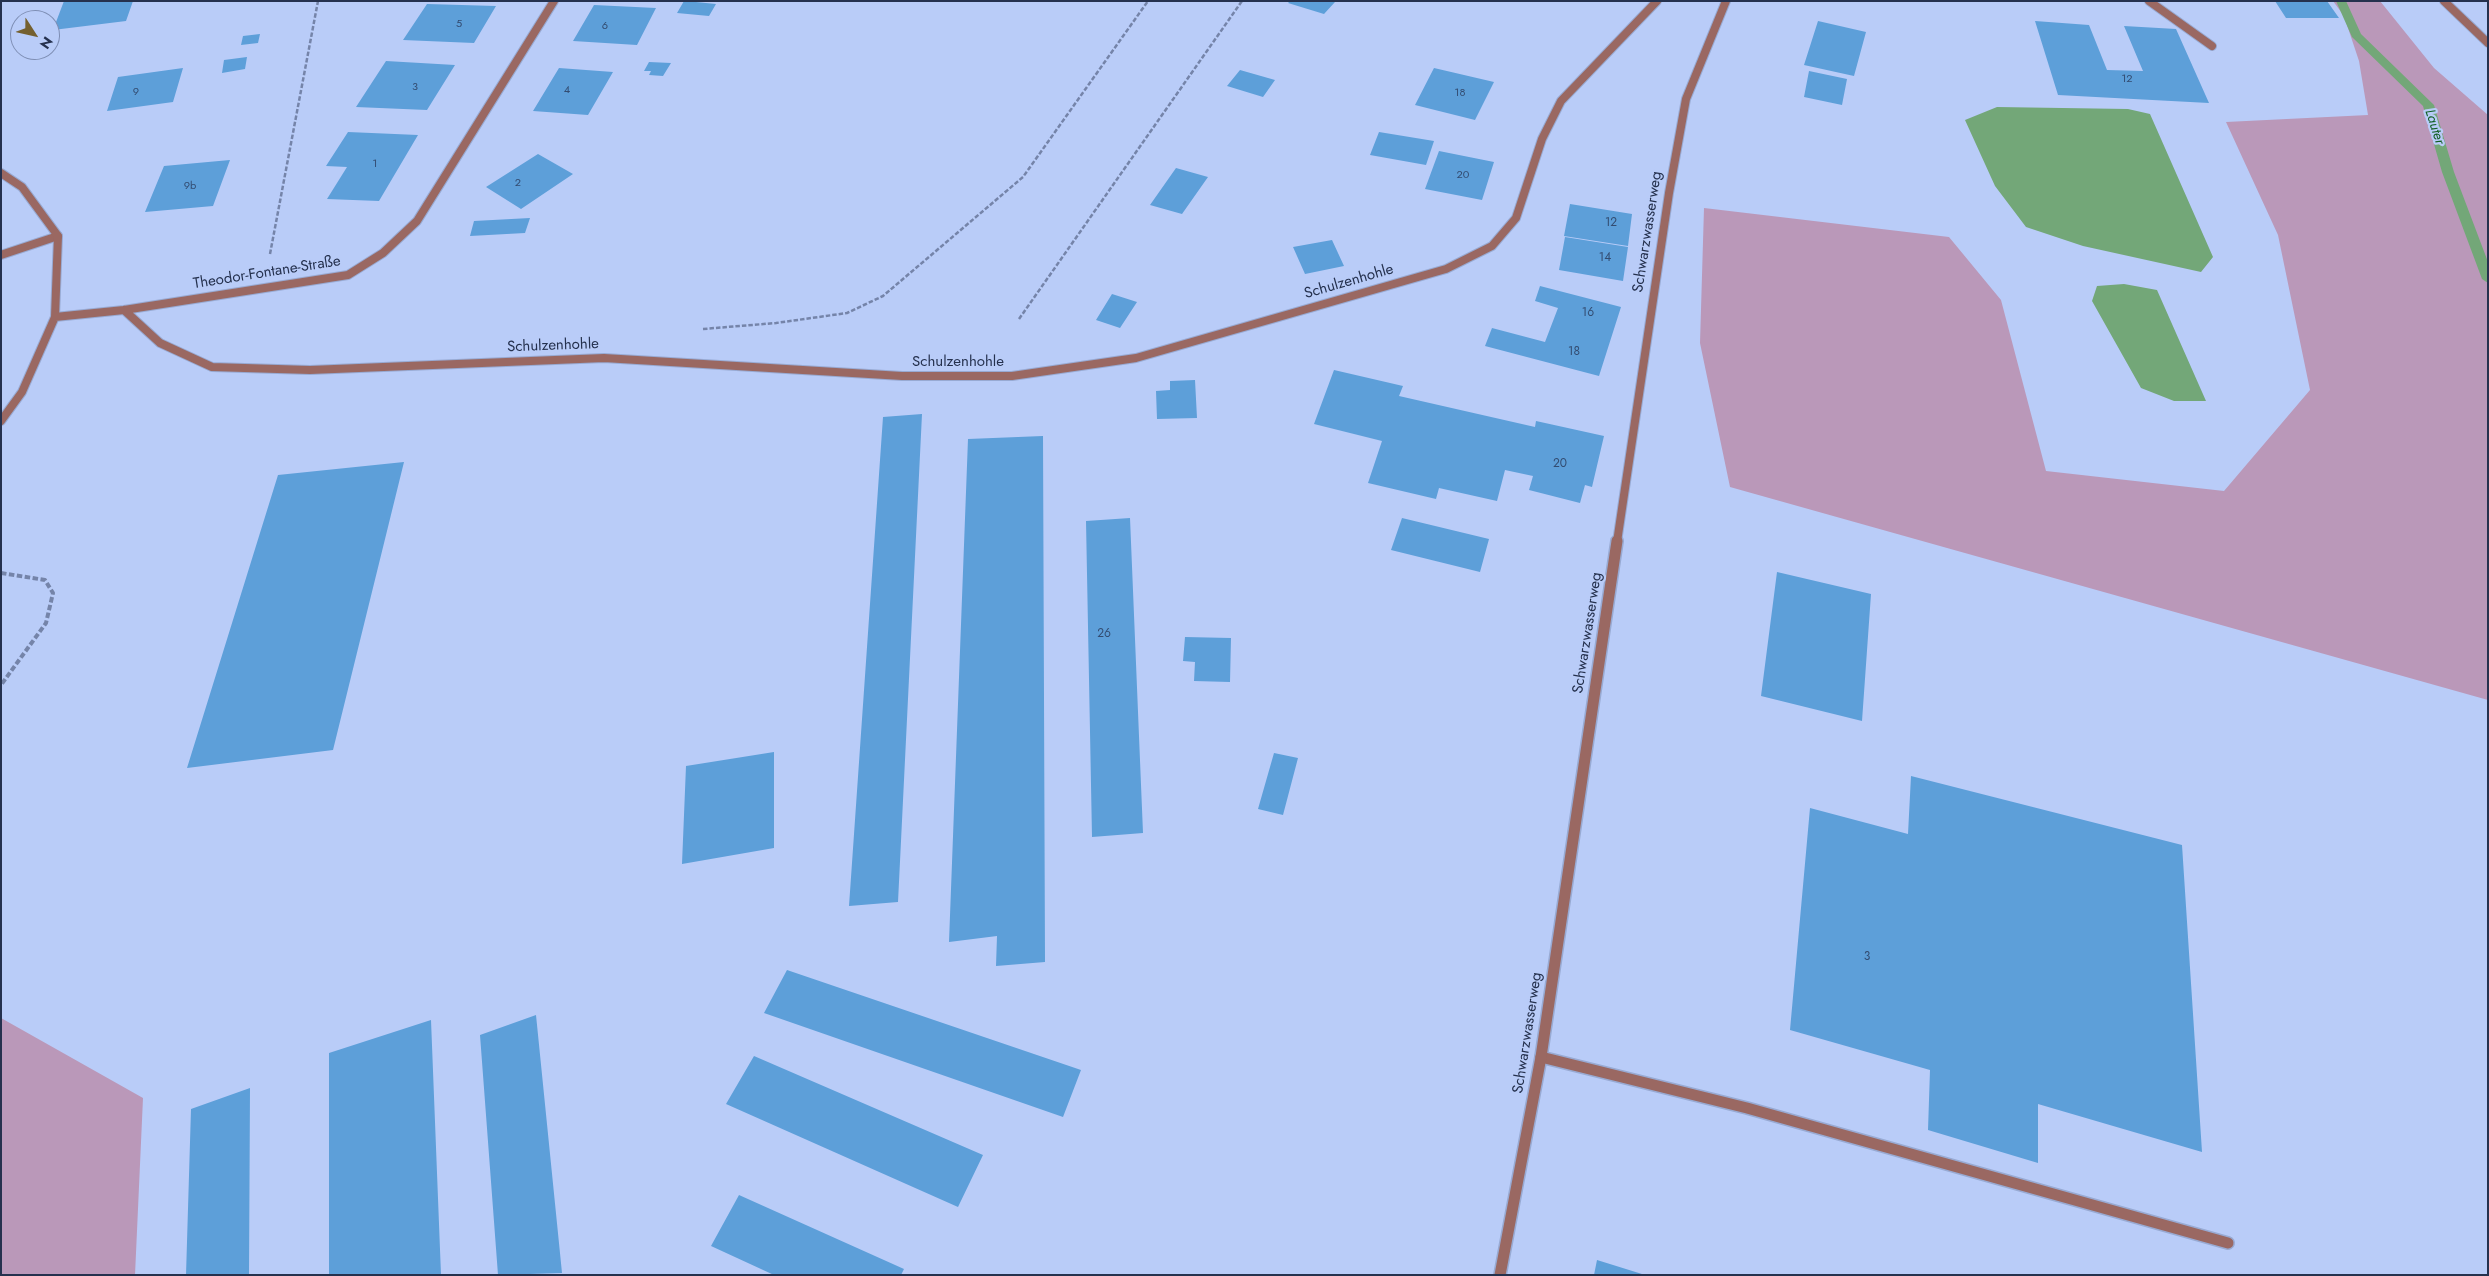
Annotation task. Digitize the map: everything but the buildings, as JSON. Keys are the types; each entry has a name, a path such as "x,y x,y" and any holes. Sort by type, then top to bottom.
{"street":[{"name":"Theodor-Fontane-Straße","path":"56,317 124,310 348,274 383,253 417,221 554,1"},
{"name":"Schulzenhohle","path":"124,310 160,343 212,367 310,370 604,358 902,376 1012,376 1136,358 1446,269 1492,246 1516,218 1542,139 1561,101 1657,1"},
{"name":"Schwarzwasserweg","path":"1500,1275 1541,1057 1573,832 1681,127 1686,99 1726,1"},
{"path":"2149,1 2212,46"},
{"path":"2444,1 2488,44"},
{"path":"1,173 22,186 58,236 56,317 22,392 1,421"},
{"path":"1,255 58,236"},
{"path":"1541,1057 1747,1108 2228,1243"}],"path":[{"path":"264,288 318,1"},
{"path":"702,329 776,324 847,313 883,296 1023,177 1148,1"},
{"path":"1020,320 1242,1"},
{"path":"1,573 45,580 53,593 46,623 1,685"}],"shaded area":[{"path":"2333,1 2380,1 2434,68 2488,115 2488,700 1730,487 1700,343 1704,208 1949,237 2001,300 2046,471 2224,491 2310,390 2278,235 2226,122 2368,115 2359,61 2344,16"},
{"path":"1997,107 2128,109 2150,114 2213,257 2201,272 2083,246 2026,227 1995,186 1965,120"},
{"path":"2124,284 2157,290 2206,401 2174,401 2141,388 2092,301 2097,286"},
{"path":"1,1018 143,1098 135,1275 1,1275"}],"waterway":[{"name":"Lauter","path":"2341,1 2356,35 2428,105 2448,172 2488,279"}]}
